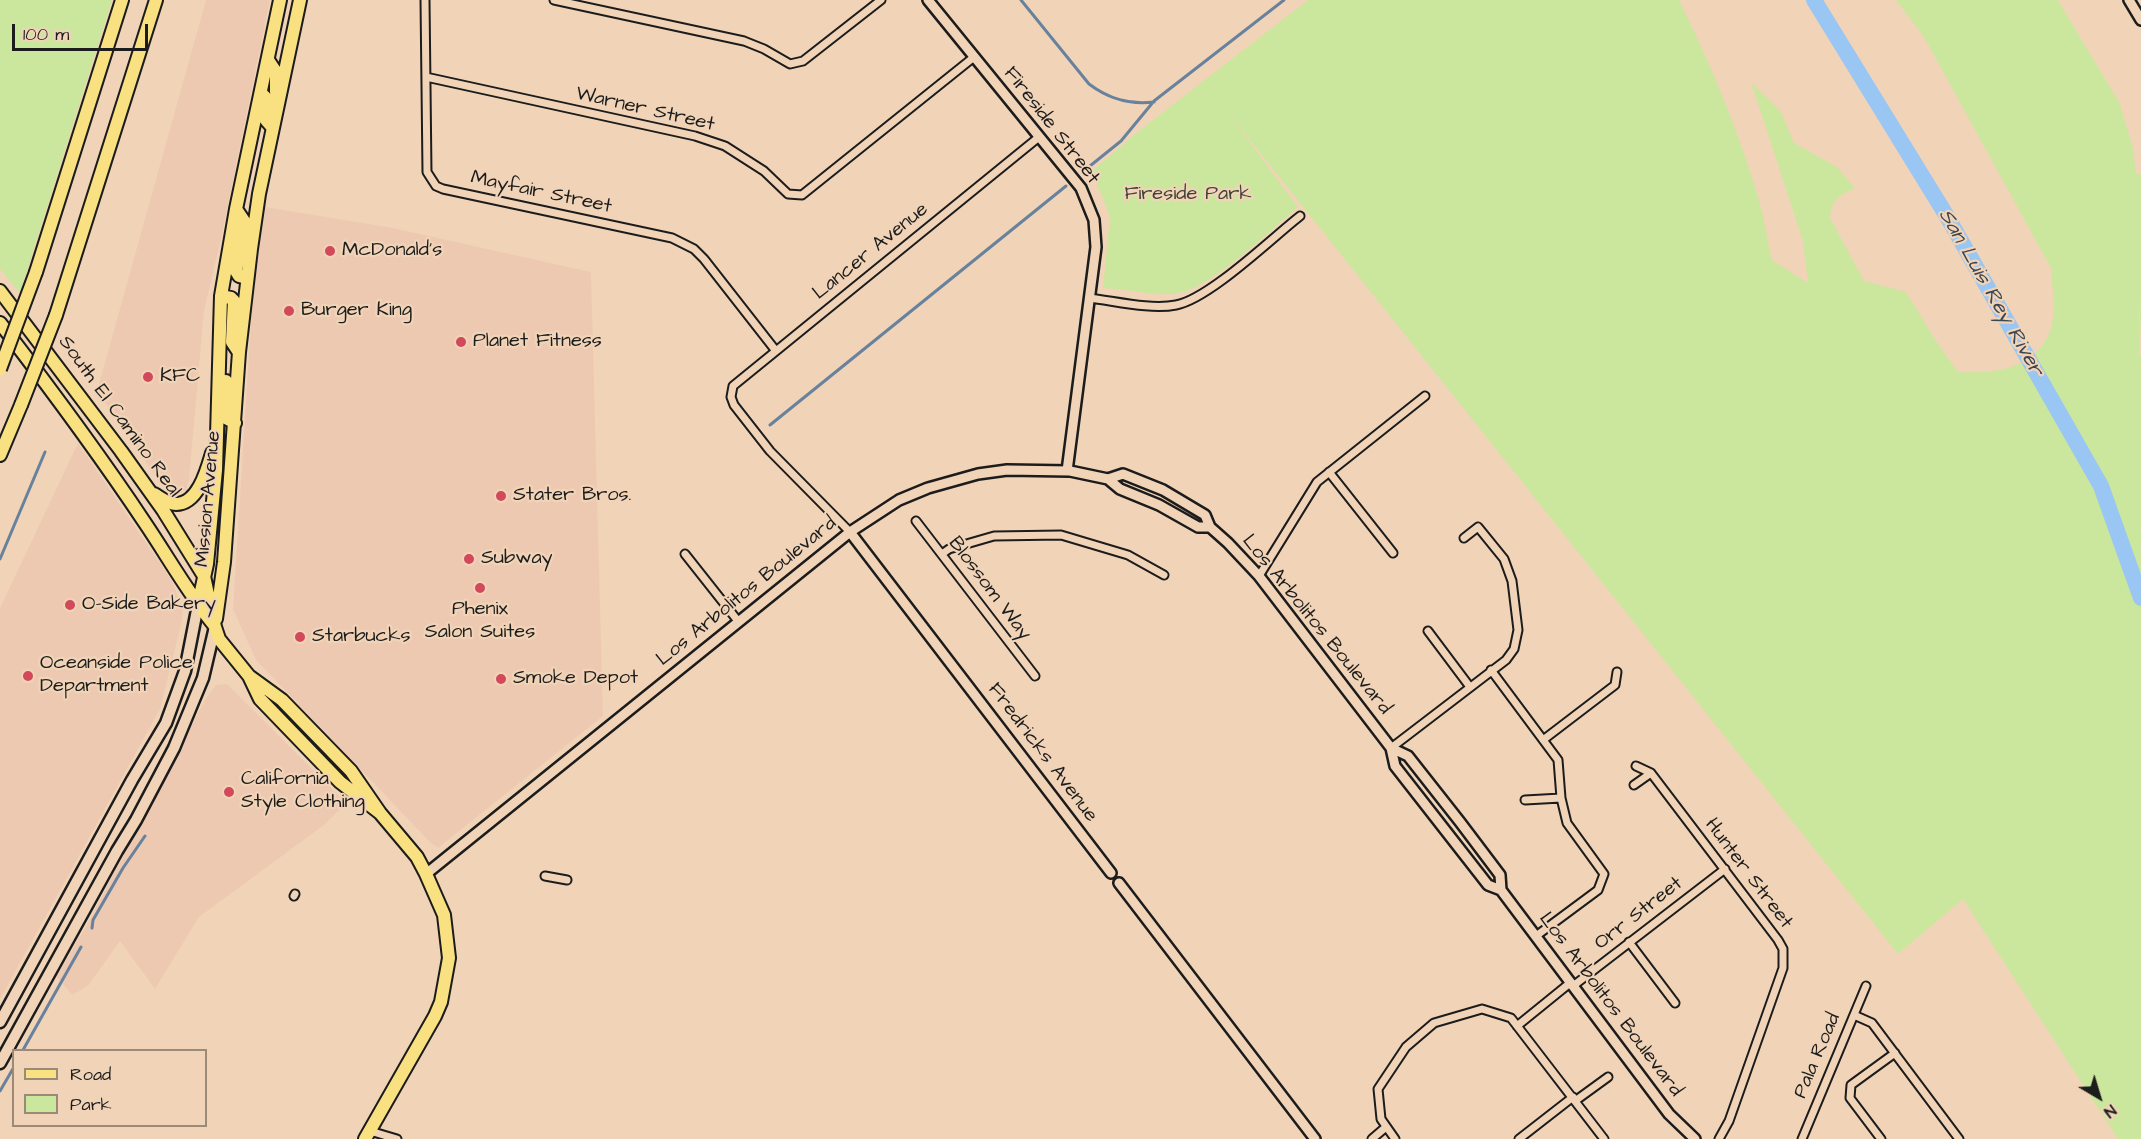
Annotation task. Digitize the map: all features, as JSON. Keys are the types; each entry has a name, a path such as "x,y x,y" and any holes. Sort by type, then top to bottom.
{"main road":[{"path":"0,369 36,272 122,0"},
{"path":"0,455 56,315 156,0"},
{"name":"Mission Avenue","path":"0,1023 132,780 166,723 184,670 204,576 216,470 221,296 236,209 280,0"},
{"name":"Mission Avenue","path":"0,1063 174,748 202,678 215,627 224,562 239,351 259,194 300,0"},
{"path":"267,60 276,72 274,91 280,97"},
{"path":"261,93 269,101 266,120 273,128"},
{"path":"236,209 244,221 236,271 239,276 247,278"},
{"name":"South El Camino Real","path":"0,291 150,491 204,576 215,627"},
{"path":"221,296 234,301 232,342 239,351"},
{"name":"South El Camino Real","path":"0,322 62,404 215,627"},
{"path":"218,368 226,376 226,418 235,423"},
{"path":"150,491 169,503 177,504 186,501 196,492 205,476 217,435"},
{"path":"215,627 225,648 249,676 282,700 351,771 380,813 417,857 444,915 449,958 441,1002 367,1135"},
{"path":"249,676 260,699 311,753 340,782 380,813"},
{"path":"267,706 280,712 318,744 323,742"},
{"path":"311,753 322,757 365,792"}],"street":[{"name":"Mayfair Street","path":"426,0 427,172 436,186 672,238 694,249 704,259 776,351"},
{"path":"554,0 744,41 790,64 803,61 881,0"},
{"name":"Fireside Street","path":"928,0 1081,188 1094,220 1096,247 1067,471"},
{"path":"2129,0 2141,20"},
{"name":"Warner Street","path":"426,77 695,136 725,146 764,171 788,194 802,195 974,57"},
{"name":"Lancer Avenue","path":"731,397 733,386 1040,137"},
{"path":"1089,298 1160,306 1178,305 1209,291 1300,216"},
{"path":"1259,576 1317,482 1425,396"},
{"name":"Fredricks Avenue","path":"731,397 734,405 770,451 849,532 1315,1139"},
{"name":"Los Arbolitos Boulevard","path":"426,874 849,532 901,500 928,488 978,474 1007,470 1067,471 1108,479 1120,489 1159,505 1198,527 1210,527"},
{"path":"1329,472 1393,553"},
{"name":"Los Arbolitos Boulevard","path":"1108,479 1123,474 1163,490 1205,515 1210,527 1259,576 1390,748 1395,766 1488,885 1501,890 1669,1114 1695,1139"},
{"name":"Blossom Way","path":"916,521 1035,676"},
{"path":"1390,748 1506,660 1514,648 1518,630 1512,581 1504,559 1478,526 1464,538"},
{"path":"942,554 949,549 994,536 1061,535 1128,555 1164,575"},
{"path":"685,554 738,621"},
{"path":"1428,631 1470,687"},
{"path":"1491,670 1558,760 1561,798 1567,823 1604,874 1598,890 1536,936"},
{"path":"1544,740 1615,685 1617,672"},
{"name":"Los Arbolitos Boulevard","path":"1390,748 1408,756 1460,822 1500,875 1501,890"},
{"name":"Hunter Street","path":"1636,766 1651,773 1783,949 1783,968 1729,1121 1719,1139"},
{"path":"1634,785 1651,773"},
{"path":"1525,800 1561,798"},
{"name":"Orr Street","path":"1517,1026 1725,869"},
{"path":"544,876 567,879"},
{"path":"1629,942 1675,1003"},
{"name":"Pala Road","path":"1802,1139 1866,986"},
{"path":"1395,1139 1381,1119 1378,1089 1406,1047 1434,1023 1482,1009 1511,1018 1604,1139"},
{"path":"1854,1015 1872,1023 1959,1139"},
{"path":"1881,1139 1850,1098 1851,1085 1894,1053"},
{"path":"1519,1139 1608,1077"},
{"path":"1372,1139 1386,1127"},
{"path":"367,1135 398,1139"}],"shaded area":[{"path":"206,0 270,0 204,311 189,480 186,490 178,495 171,494 163,487 97,391"},
{"path":"265,207 393,228 591,272 603,716 438,848 256,660 233,609 252,306"},
{"path":"78,443 172,581 183,609 181,625 160,709 0,999 0,608"},
{"path":"227,684 346,803 324,825 199,917 155,989 120,941 88,986 72,995 56,976 87,925 205,700 216,685"}],"green space":[{"path":"0,0 112,0 20,293 0,269"},
{"name":"Fireside Park","path":"1308,0 1679,0 1702,48 1742,146 1760,205 1772,260 1808,283 1803,241 1751,82 1781,112 1794,143 1837,167 1855,188 1837,199 1832,207 1830,218 1864,281 1906,292 1958,372 1986,372 2013,366 2025,360 2045,342 2051,328 2053,314 2051,268 1924,37 1896,0 2058,0 2120,104 2133,149 2136,174 2141,173 2141,346 2139,282 2139,353 2141,356 2141,1139 2118,1139 1963,899 1898,954 1226,110 1298,207 1221,271 1204,283 1188,290 1165,294 1103,288 1110,217 1097,184 1089,174 1135,134"}],"waterway":[{"path":"1021,0 1089,84 1104,94 1120,100 1136,103 1154,102"},
{"path":"1085,170 1121,141 1154,101 1284,0"},
{"name":"San Luis Rey River","path":"1814,0 1948,218 2101,486 2141,598"},
{"path":"770,425 1066,186"},
{"path":"0,559 45,452"},
{"path":"92,928 93,920 123,868 145,836"},
{"path":"24,1049 81,947"},
{"path":"0,1091 12,1070"}],"place":[{"name":"McDonald's","path":"330,251"},
{"name":"Burger King","path":"289,311"},
{"name":"Planet Fitness","path":"461,342"},
{"name":"KFC","path":"148,377"},
{"name":"Stater Bros.","path":"501,496"},
{"name":"Subway","path":"469,559"},
{"name":"Phenix Salon Suites","path":"480,588"},
{"name":"O-Side Bakery","path":"70,605"},
{"name":"Starbucks","path":"300,637"},
{"name":"Oceanside Police Department","path":"28,676"},
{"name":"Smoke Depot","path":"501,679"},
{"name":"California Style Clothing","path":"229,792"}]}
